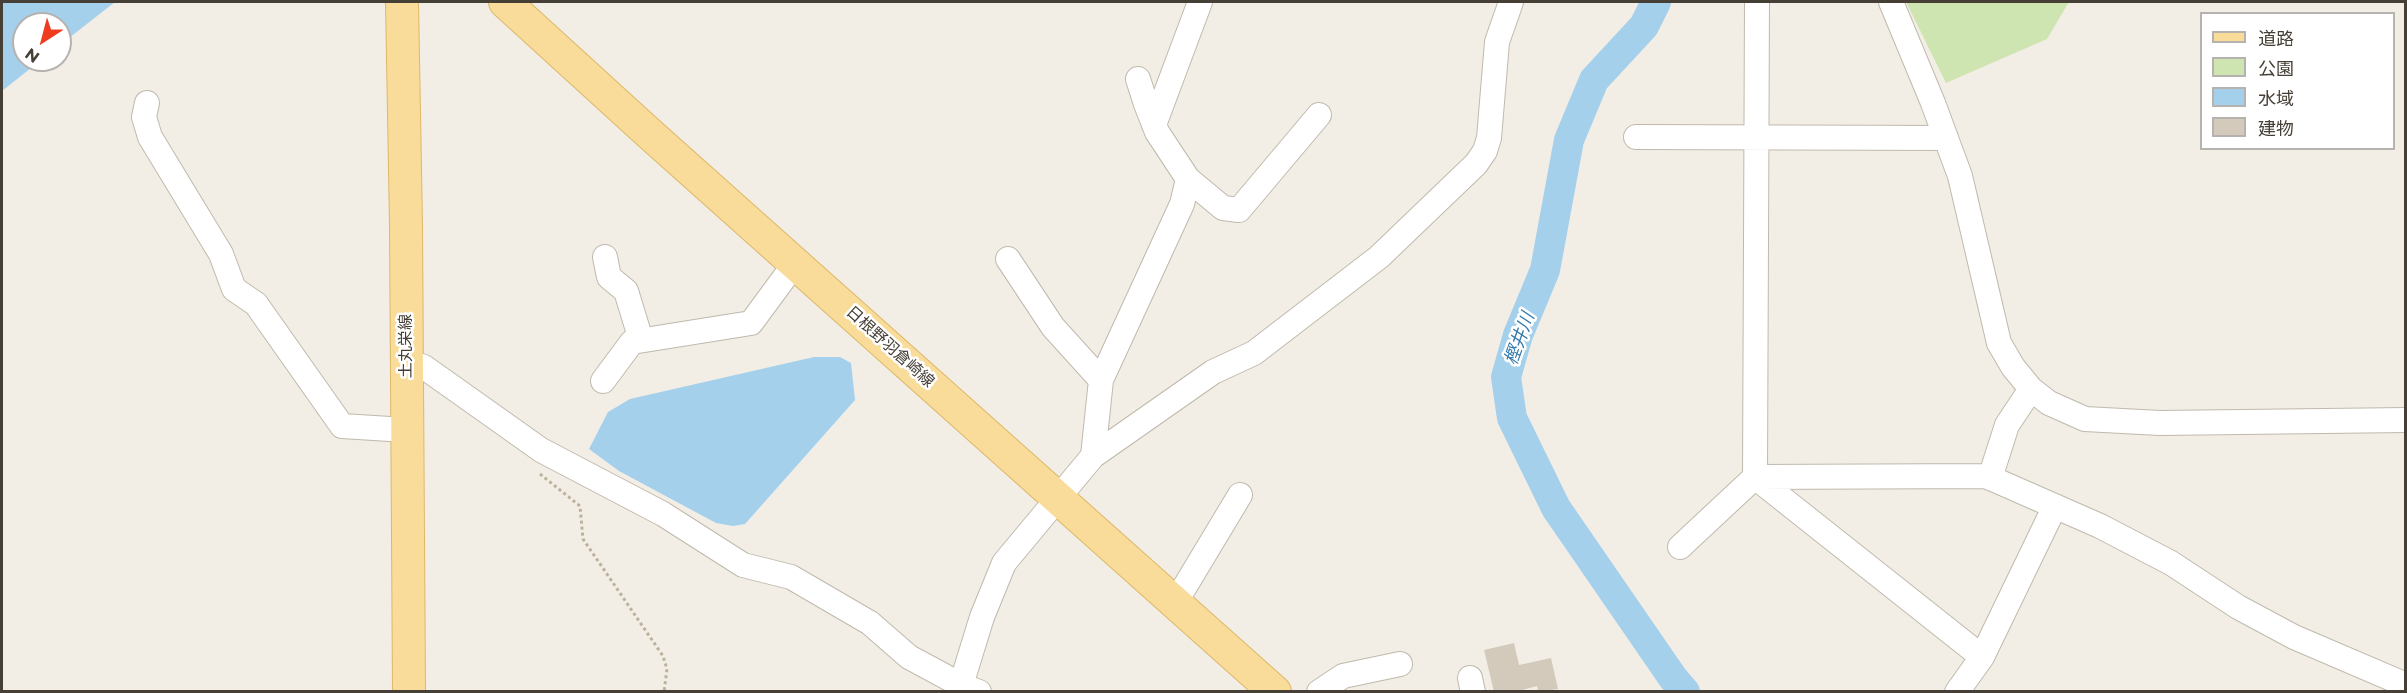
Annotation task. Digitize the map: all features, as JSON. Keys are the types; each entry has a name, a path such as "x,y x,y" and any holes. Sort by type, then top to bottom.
{"main road":[{"name":"土丸栄線","path":"402,2 409,692"},
{"name":"日根野羽倉崎線","path":"505,2 1275,692"}],"street":[{"path":"1154,125 1200,2"},
{"path":"406,361 423,367 541,450 663,514 743,565 791,577 870,623 909,657 974,690 982,617 1004,563 1093,456 1213,372 1254,353 1379,257 1476,164 1490,138 1497,42 1510,2"},
{"path":"1755,477 1757,2"},
{"path":"1891,2 1960,176 1999,343 2013,368 2031,389 2049,403 2085,419 2160,423 2406,420"},
{"path":"1138,79 1154,125 1188,179 1223,208 1239,210 1320,115"},
{"path":"147,103 144,117 150,136 221,254 234,289 256,304 342,426 406,430"},
{"path":"1636,137 1946,138"},
{"path":"1093,456 1101,380 1182,204 1188,179"},
{"path":"605,257 609,277 626,291 640,340"},
{"path":"1008,259 1053,327 1101,380"},
{"path":"603,381 632,342 751,323 796,262"},
{"path":"1990,478 2007,425 2031,389"},
{"path":"1680,547 1755,477 1986,476 2100,526 2171,563 2238,608 2294,637 2403,683"},
{"path":"1755,477 1982,657"},
{"path":"1175,603 1240,495"},
{"path":"1957,692 1982,657 2055,506"},
{"path":"1319,692 1343,676 1400,664"}],"path":[{"path":"541,450 532,467 579,506 583,540 663,656 667,669 664,692"}],"green space":[{"path":"1906,2 2069,2 2047,39 1946,83"}],"water":[{"path":"2,2 115,2 72,36 72,12 12,12 12,72 26,72 2,91"},
{"path":"814,357 840,357 851,363 855,400 745,524 733,526 716,523 619,471 589,449 608,412 630,399"}],"building":[{"path":"1514,643 1519,665 1551,658 1558,689 1538,692 1537,686 1515,692 1494,692 1484,650"}],"waterway":[{"name":"樫井川","path":"1656,2 1644,26 1594,80 1569,140 1545,270 1518,335 1506,377 1512,418 1556,508 1685,692"}]}
